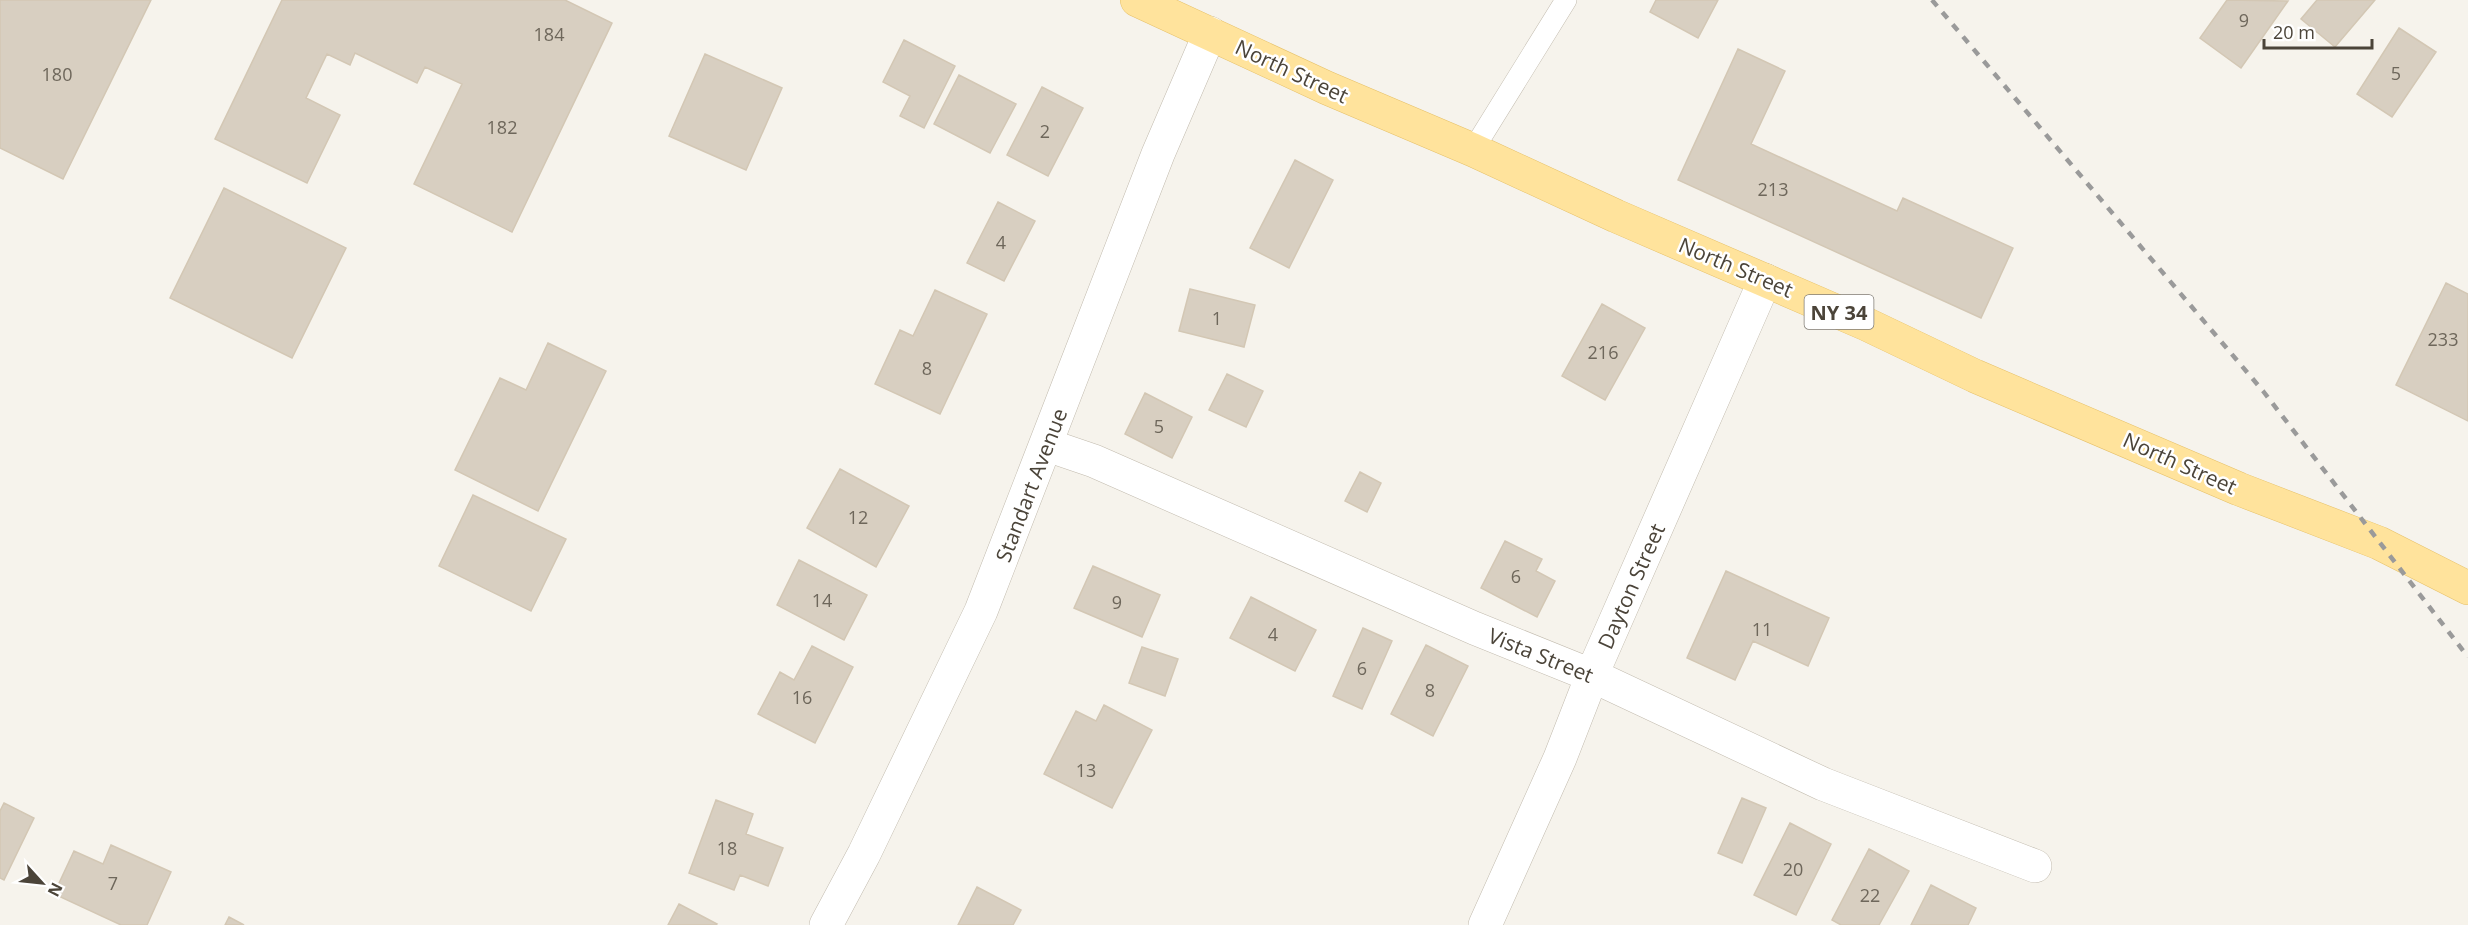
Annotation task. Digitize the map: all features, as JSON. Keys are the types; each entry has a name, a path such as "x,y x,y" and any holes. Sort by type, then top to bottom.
{"main road":[{"name":"North Street","path":"1137,0 1327,88 1866,324 1975,376 2239,489 2379,543 2468,588"}],"street":[{"name":"Standart Avenue","path":"826,925 864,854 981,611 1158,154 1210,33"},
{"name":"Dayton Street","path":"1485,925 1560,758 1597,663 1765,280"},
{"name":"Vista Street","path":"1047,445 1094,461 1473,628 1593,676 1823,784 2035,866"}],"lane":[{"path":"1473,150 1566,0"}],"building":[{"path":"0,0 151,0 63,179 0,148"},
{"path":"282,0 565,0 612,23 512,232 414,184 462,84 425,67 417,83 355,53 350,65 327,54 306,98 340,115 307,183 215,139"},
{"path":"1656,0 1718,0 1698,38 1650,12"},
{"path":"2227,0 2288,1 2241,68 2200,38"},
{"path":"2317,0 2375,0 2335,47 2301,19"},
{"path":"2399,28 2436,52 2392,117 2357,94"},
{"path":"904,40 955,66 924,128 900,116 910,96 883,82"},
{"path":"1738,49 1785,71 1751,144 1897,211 1903,198 2013,248 1981,318 1678,180"},
{"path":"705,54 782,88 746,170 669,136"},
{"path":"959,75 1016,104 990,153 934,124"},
{"path":"1042,87 1083,108 1048,176 1007,155"},
{"path":"1295,160 1333,180 1289,268 1250,248"},
{"path":"224,188 346,248 292,358 170,298"},
{"path":"998,202 1035,221 1004,281 967,263"},
{"path":"2446,283 2468,294 2468,421 2396,385"},
{"path":"1190,289 1255,305 1244,347 1179,331"},
{"path":"935,290 987,314 940,414 875,384 900,330 913,336"},
{"path":"1602,304 1645,328 1605,400 1562,376"},
{"path":"548,343 606,371 538,511 455,470 500,378 526,390"},
{"path":"1227,374 1263,391 1246,427 1209,410"},
{"path":"1145,393 1192,417 1172,458 1125,434"},
{"path":"840,469 909,506 876,567 807,528"},
{"path":"1360,472 1381,483 1367,512 1345,501"},
{"path":"473,495 566,539 531,611 439,566"},
{"path":"1505,541 1542,559 1536,571 1555,581 1537,617 1481,588"},
{"path":"799,560 867,595 844,640 777,605"},
{"path":"1093,566 1160,595 1142,637 1074,608"},
{"path":"1726,571 1829,618 1808,666 1753,641 1735,680 1687,658"},
{"path":"1251,597 1316,630 1295,671 1230,638"},
{"path":"1363,628 1392,641 1362,709 1333,696"},
{"path":"1426,645 1468,666 1433,736 1391,714"},
{"path":"812,646 853,667 815,743 758,714 780,672 794,680"},
{"path":"1142,647 1178,659 1165,696 1129,683"},
{"path":"1104,705 1152,730 1112,808 1044,774 1076,711 1096,721"},
{"path":"1742,798 1766,808 1742,863 1718,853"},
{"path":"716,800 753,814 746,834 783,848 768,886 740,875 734,890 689,873"},
{"path":"4,803 34,818 4,880 0,878 0,811"},
{"path":"1790,823 1831,844 1796,915 1754,895"},
{"path":"111,845 171,872 147,925 121,925 54,894 74,851 103,864"},
{"path":"1869,849 1909,871 1879,925 1841,925 1832,920"},
{"path":"1931,885 1976,908 1968,925 1911,925"},
{"path":"977,887 1021,910 1013,925 958,925"},
{"path":"679,904 717,924 668,925"},
{"path":"229,917 244,925 225,925"}],"railway":[{"path":"1932,0 2263,391 2468,657"}]}
